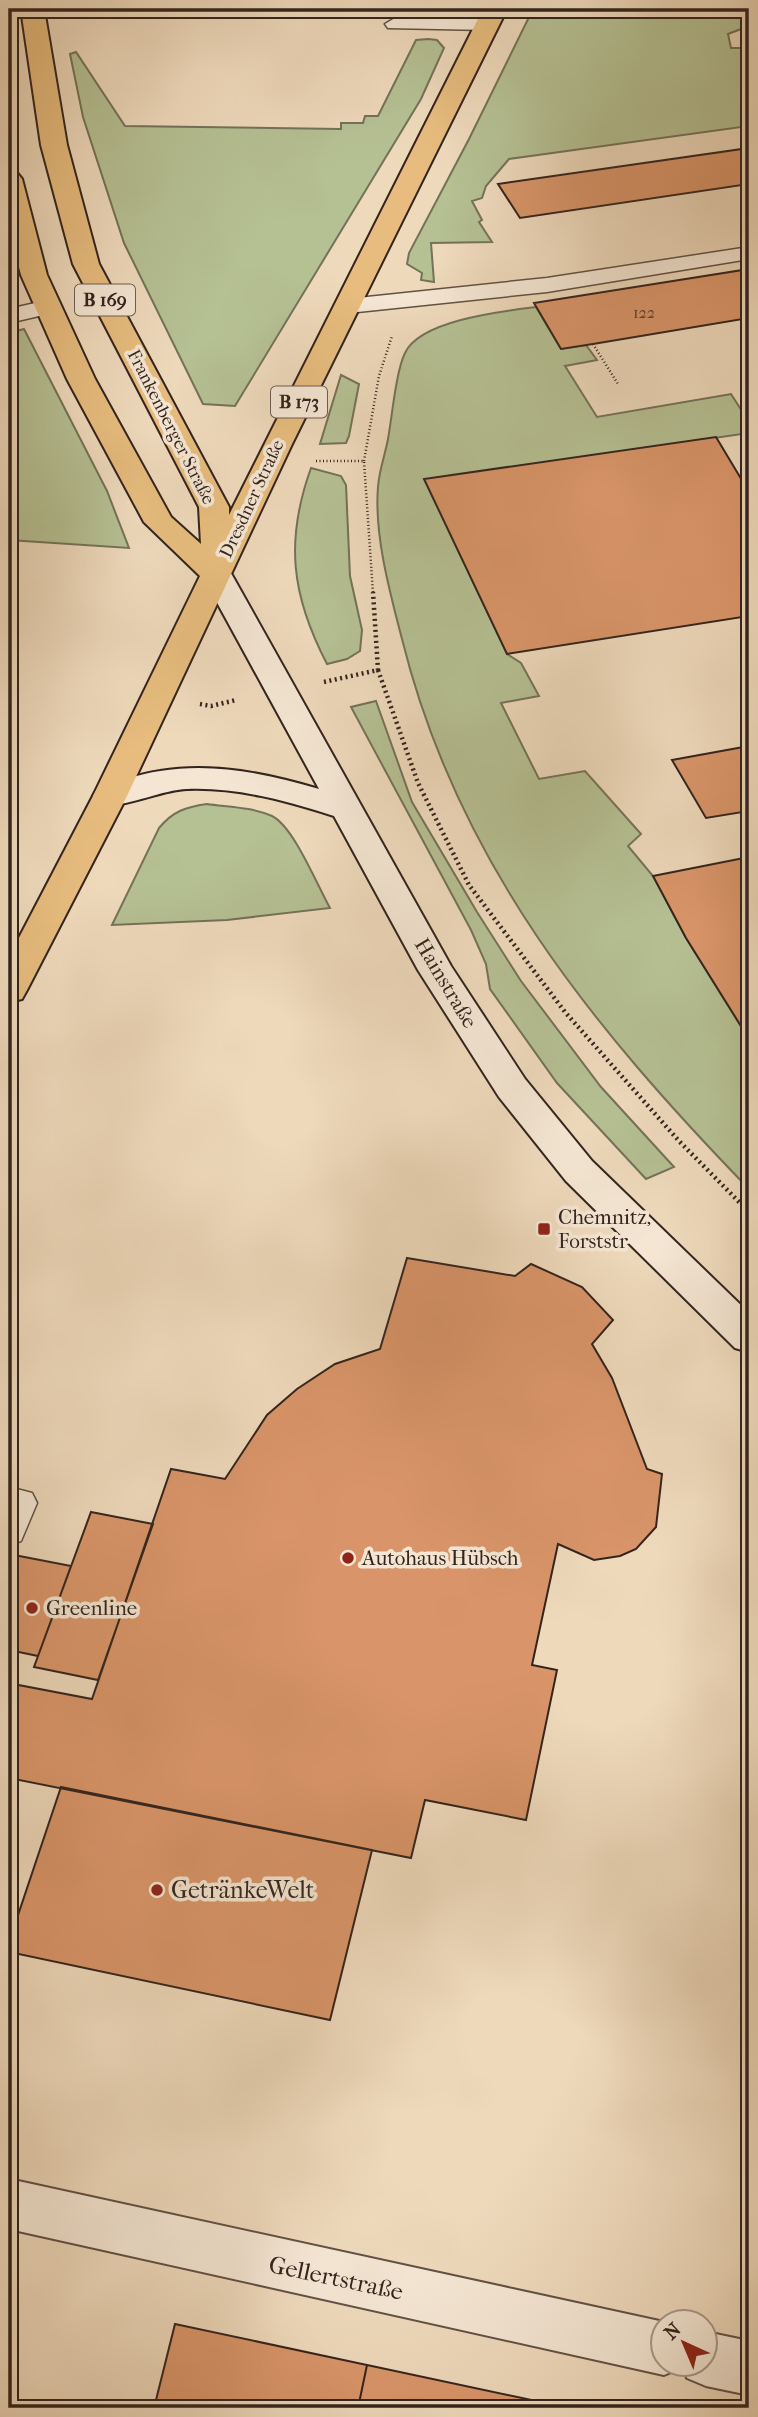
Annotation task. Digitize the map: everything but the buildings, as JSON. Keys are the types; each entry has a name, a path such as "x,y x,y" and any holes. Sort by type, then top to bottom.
{"main road":[{"name":"Frankenberger Straße","path":"32,9 54,145 86,264 214,507 217,575"},
{"name":"Dresdner Straße","path":"9,990 110,796 270,461 491,17"},
{"name":"B 169","path":"9,179 34,275 81,379 159,522 217,575"},
{"name":"Hainstraße","path":"217,575 436,971 539,1126 633,1226 749,1337"},
{"path":"110,796 159,782 220,780 263,784 347,809"},
{"name":"Gellertstraße","path":"9,2204 650,2346"},
{"path":"720,2362 749,2368"}],"lane":[{"path":"395,24 416,16 491,17"},
{"path":"348,306 547,285 749,253"},
{"path":"9,316 48,307"},
{"path":"9,1501 20,1503 9,1531"}],"path":[{"path":"405,301 379,376 364,461 378,670 418,783 469,885 565,1012 679,1142 749,1212"},
{"path":"593,344 618,384"},
{"path":"270,461 364,461"},
{"path":"211,706 378,670"}],"green space":[{"path":"533,9 749,9 749,26 728,34 731,48 749,48 749,126 509,159 486,186 482,198 472,201 482,220 479,222 492,242 431,243 434,282 421,280 422,273 407,264 409,253"},
{"path":"416,40 437,40 444,48 421,99 235,406 203,404 124,243 83,117 70,54 76,52 125,126 341,129 341,123 363,123 365,116 378,116"},
{"path":"536,307 561,349 586,345 597,360 565,366 597,417 731,394 749,422 749,433 425,480 507,654 521,663 539,696 501,703 539,779 585,771 641,834 628,846 653,876 686,938 749,1039 749,1189 637,1066 585,1003 538,937 495,869 457,796 426,720 393,603 384,564 377,505 397,382 405,353 427,332 445,325 484,315"},
{"path":"24,329 107,491 129,548 9,540 9,333"},
{"path":"341,375 359,384 349,436 346,443 320,444"},
{"path":"311,468 341,476 346,485 350,576 362,630 360,651 347,659 327,664 306,614 296,567 297,519"},
{"path":"376,701 412,802 521,981 601,1087 674,1167 646,1179 557,1083 490,989 486,964 471,930 351,707"},
{"path":"207,804 256,811 272,816 280,822 297,844 330,908 227,920 112,925 159,828 180,811"}],"place":[{"name":"Chemnitz, Forststr","path":"544,1229"},
{"name":"Autohaus Hübsch","path":"348,1558"},
{"name":"Greenline","path":"32,1608"},
{"name":"GetränkeWelt","path":"157,1890"}]}
